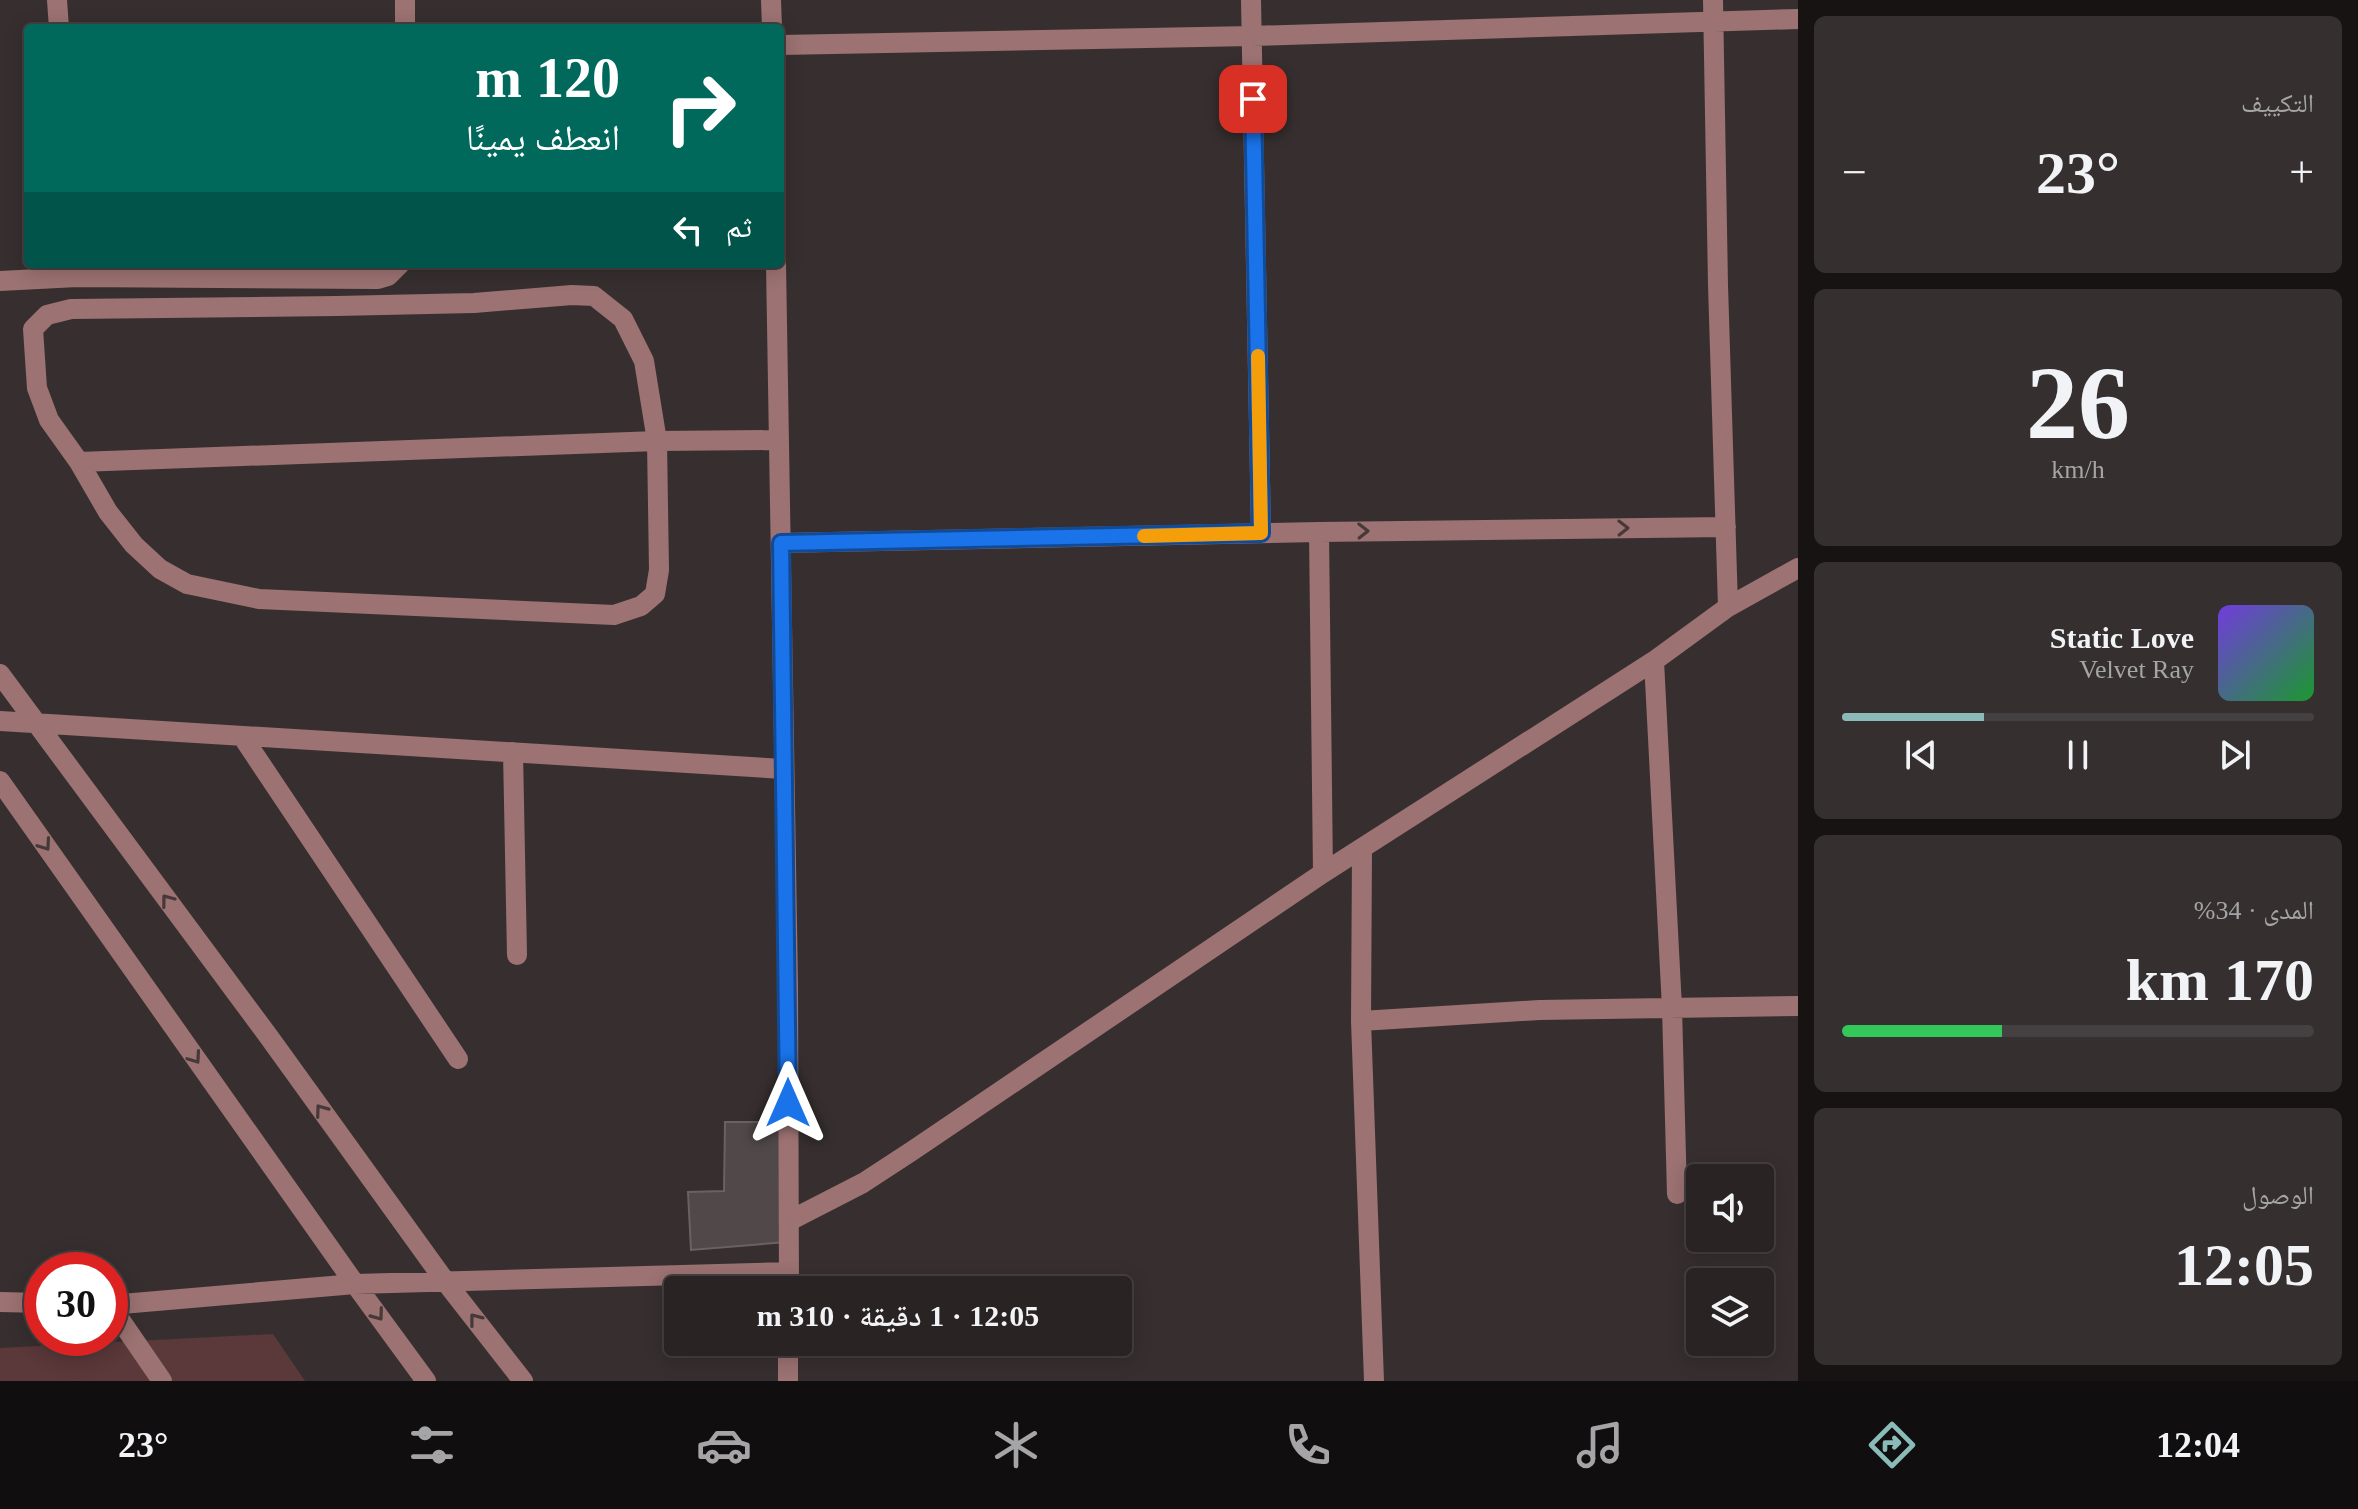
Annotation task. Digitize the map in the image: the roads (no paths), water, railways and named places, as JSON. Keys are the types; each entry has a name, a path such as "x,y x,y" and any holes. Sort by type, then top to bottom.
{"street":[{"path":"57,0 59,24"},
{"path":"405,0 405,24"},
{"path":"771,0 772,24"},
{"path":"1251,0 1261,533"},
{"path":"1713,0 1728,607"},
{"path":"784,45 1252,36 1798,19"},
{"path":"0,281 76,270 378,279 388,276 396,268"},
{"path":"776,268 788,984 789,1276"},
{"path":"594,296 623,319 644,361 657,441 659,570 655,594 641,606 614,615 259,599 187,584 160,569 134,545 108,512 79,462 49,420 37,388 33,329 47,315 71,309 474,303 594,296"},
{"path":"79,462 657,441 779,440"},
{"path":"781,543 1726,527"},
{"path":"1319,532 1323,873"},
{"path":"789,1221 863,1183 1323,873 1654,661 1728,607 1798,568"},
{"path":"1654,661 1672,1008 1677,1194"},
{"path":"0,674 445,1281 523,1381"},
{"path":"0,721 784,769"},
{"path":"242,736 458,1059"},
{"path":"513,752 517,955"},
{"path":"0,781 426,1381"},
{"path":"1362,849 1361,1021 1374,1381"},
{"path":"1361,1021 1539,1010 1798,1006"},
{"path":"128,1303 355,1284 664,1281"},
{"path":"0,1285 7,1302"},
{"path":"128,1331 162,1381"},
{"path":"788,1356 788,1381"}]}
